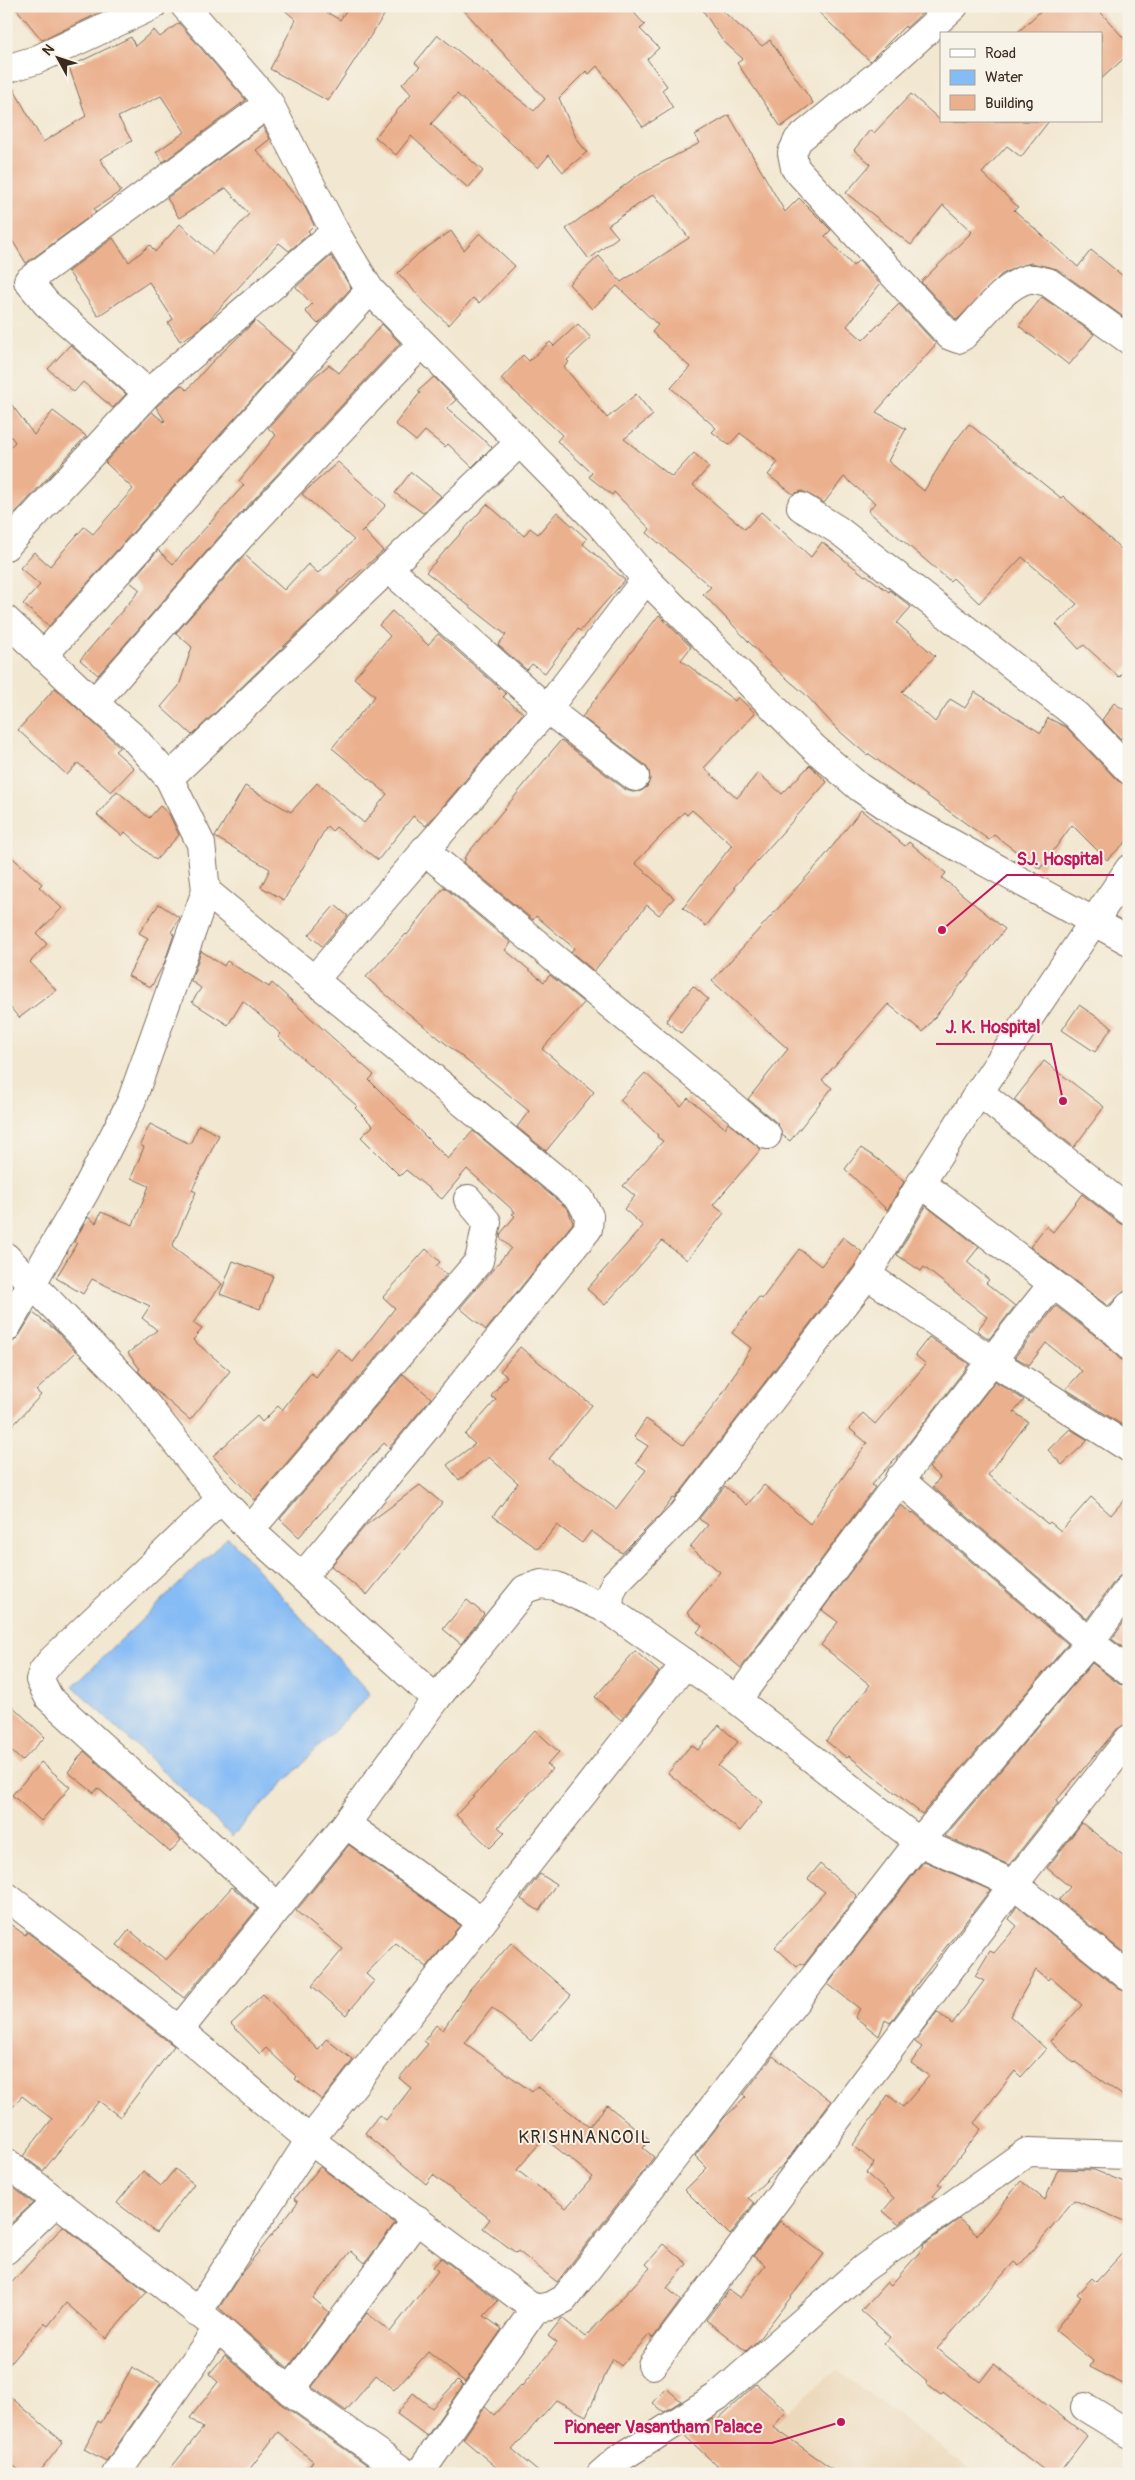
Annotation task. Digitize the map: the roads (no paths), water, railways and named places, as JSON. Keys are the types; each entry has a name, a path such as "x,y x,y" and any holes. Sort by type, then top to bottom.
{"street":[{"path":"6,70 36,60 152,6"},
{"path":"185,6 269,104 335,232 370,290 600,524 646,579 814,748 859,786 900,815 1095,920 1129,941"},
{"path":"954,6 881,72 798,140 792,153 795,168 950,336 958,339 963,336 1006,291 1017,284 1032,279 1048,282 1129,340"},
{"path":"148,393 46,303 28,281 269,104"},
{"path":"6,546 148,393 335,232"},
{"path":"42,656 370,290"},
{"path":"94,703 239,538 421,344"},
{"path":"169,778 519,443"},
{"path":"801,507 845,536 1076,715 1129,770"},
{"path":"388,568 547,709 635,777"},
{"path":"314,980 547,709 646,579"},
{"path":"6,620 42,656 133,737 169,778 202,844 206,891 131,1102 86,1190 6,1328"},
{"path":"424,850 768,1135"},
{"path":"609,1610 610,1595 615,1583 683,1514 867,1275 979,1092 1129,869"},
{"path":"206,891 580,1199 590,1216 588,1228 582,1236 303,1576"},
{"path":"979,1092 1129,1211"},
{"path":"922,1183 1120,1337 1129,1306"},
{"path":"250,1530 479,1261 487,1222 468,1199"},
{"path":"6,1256 132,1388 221,1499 250,1530 303,1576 436,1700"},
{"path":"867,1275 991,1360 1129,1448"},
{"path":"737,1700 899,1479 991,1360 1053,1284"},
{"path":"899,1479 1090,1642 1129,1672"},
{"path":"221,1499 51,1661 43,1671 40,1680 49,1698 278,1906"},
{"path":"179,2030 346,1824 436,1700 525,1589 541,1584 556,1586 609,1610 737,1700 919,1842 1014,1884 1129,1976"},
{"path":"419,2474 535,2309 551,2306 564,2299 919,1842 1090,1642 1129,1588"},
{"path":"116,2474 310,2140 686,1663"},
{"path":"652,2365 1014,1884 1129,1739"},
{"path":"346,1824 482,1922"},
{"path":"6,1896 179,2030 310,2140 535,2309"},
{"path":"601,2474 617,2460 718,2396 864,2268 1027,2152 1129,2154"},
{"path":"6,2162 207,2320 290,2391 407,2474"},
{"path":"6,2250 56,2202"},
{"path":"290,2391 417,2219"},
{"path":"1085,2407 1129,2434"}],"water":[{"path":"228,1537 370,1694 232,1836 73,1686"}],"place":[{"name":"SJ. Hospital","path":"942,930"},
{"name":"J. K. Hospital","path":"1063,1101"},
{"name":"Pioneer Vasantham Palace","path":"841,2422"}],"district":[{"name":"KRISHNANCOIL","path":"585,2137"}]}
